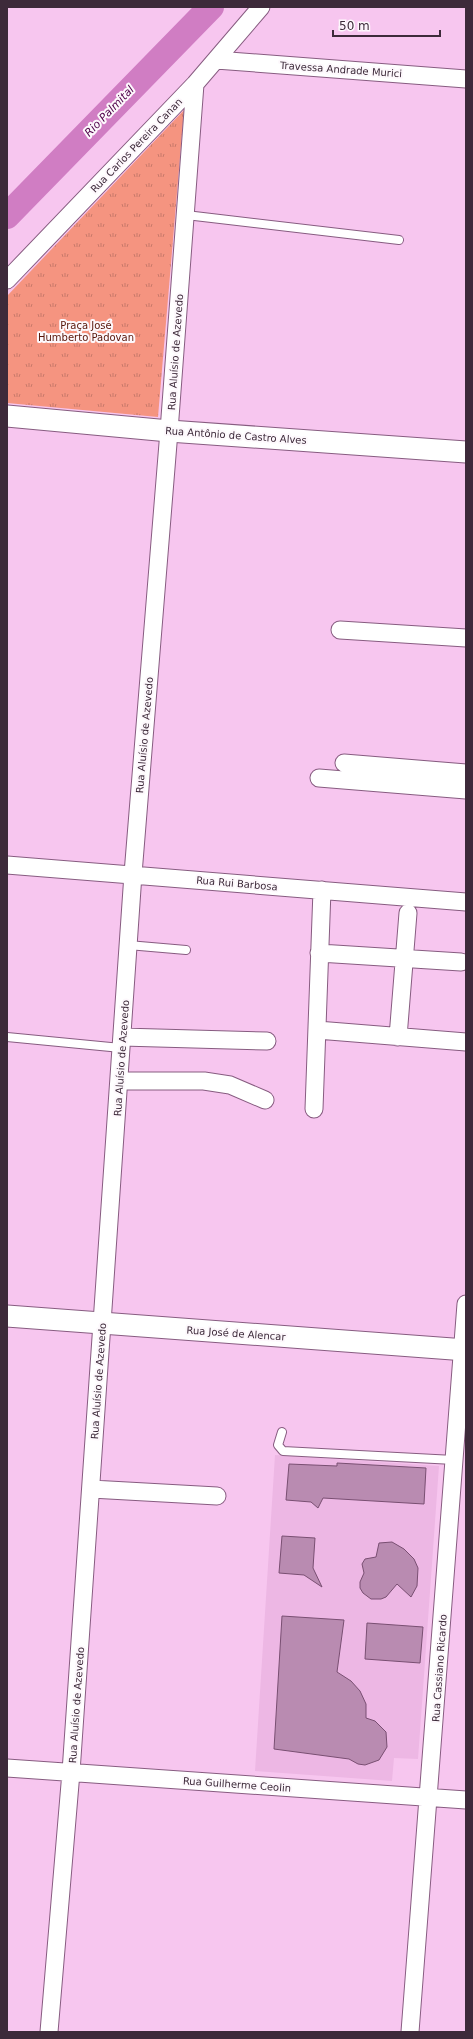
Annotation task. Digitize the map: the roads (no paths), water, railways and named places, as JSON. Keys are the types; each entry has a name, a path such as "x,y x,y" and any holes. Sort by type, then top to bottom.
{"street":[{"name":"Rua Carlos Pereira Canan","path":"7,280 195,84 261,7"},
{"name":"Travessa Andrade Murici","path":"216,60 466,79"},
{"name":"Rua Aluísio de Azevedo","path":"49,2032 71,1772 120,1081 133,874 186,215 195,84"},
{"name":"Rua Antônio de Castro Alves","path":"7,416 169,430 466,452"},
{"path":"340,630 466,638"},
{"path":"344,763 466,773"},
{"path":"319,778 466,790"},
{"name":"Rua Rui Barbosa","path":"7,865 466,902"},
{"path":"314,1109 322,890"},
{"path":"398,1037 408,913"},
{"path":"319,953 461,962"},
{"path":"317,1030 466,1042"},
{"path":"122,1043 267,1041"},
{"path":"120,1081 204,1081 230,1085 265,1100"},
{"name":"Rua Cassiano Ricardo","path":"410,2032 454,1460 465,1350 466,1304"},
{"name":"Rua José de Alencar","path":"7,1316 465,1350"},
{"path":"91,1489 216,1496"},
{"name":"Rua Guilherme Ceolin","path":"7,1768 466,1800"}],"lane":[{"path":"186,215 399,240"},
{"path":"128,945 186,950"},
{"path":"7,1037 122,1043"},
{"path":"282,1432 278,1445 283,1451 454,1460"}],"waterway":[{"name":"Rio Palmital","path":"7,216 211,7"}],"park label":[{"name":"Praça José Humberto Padovan","path":"86,330"}]}
